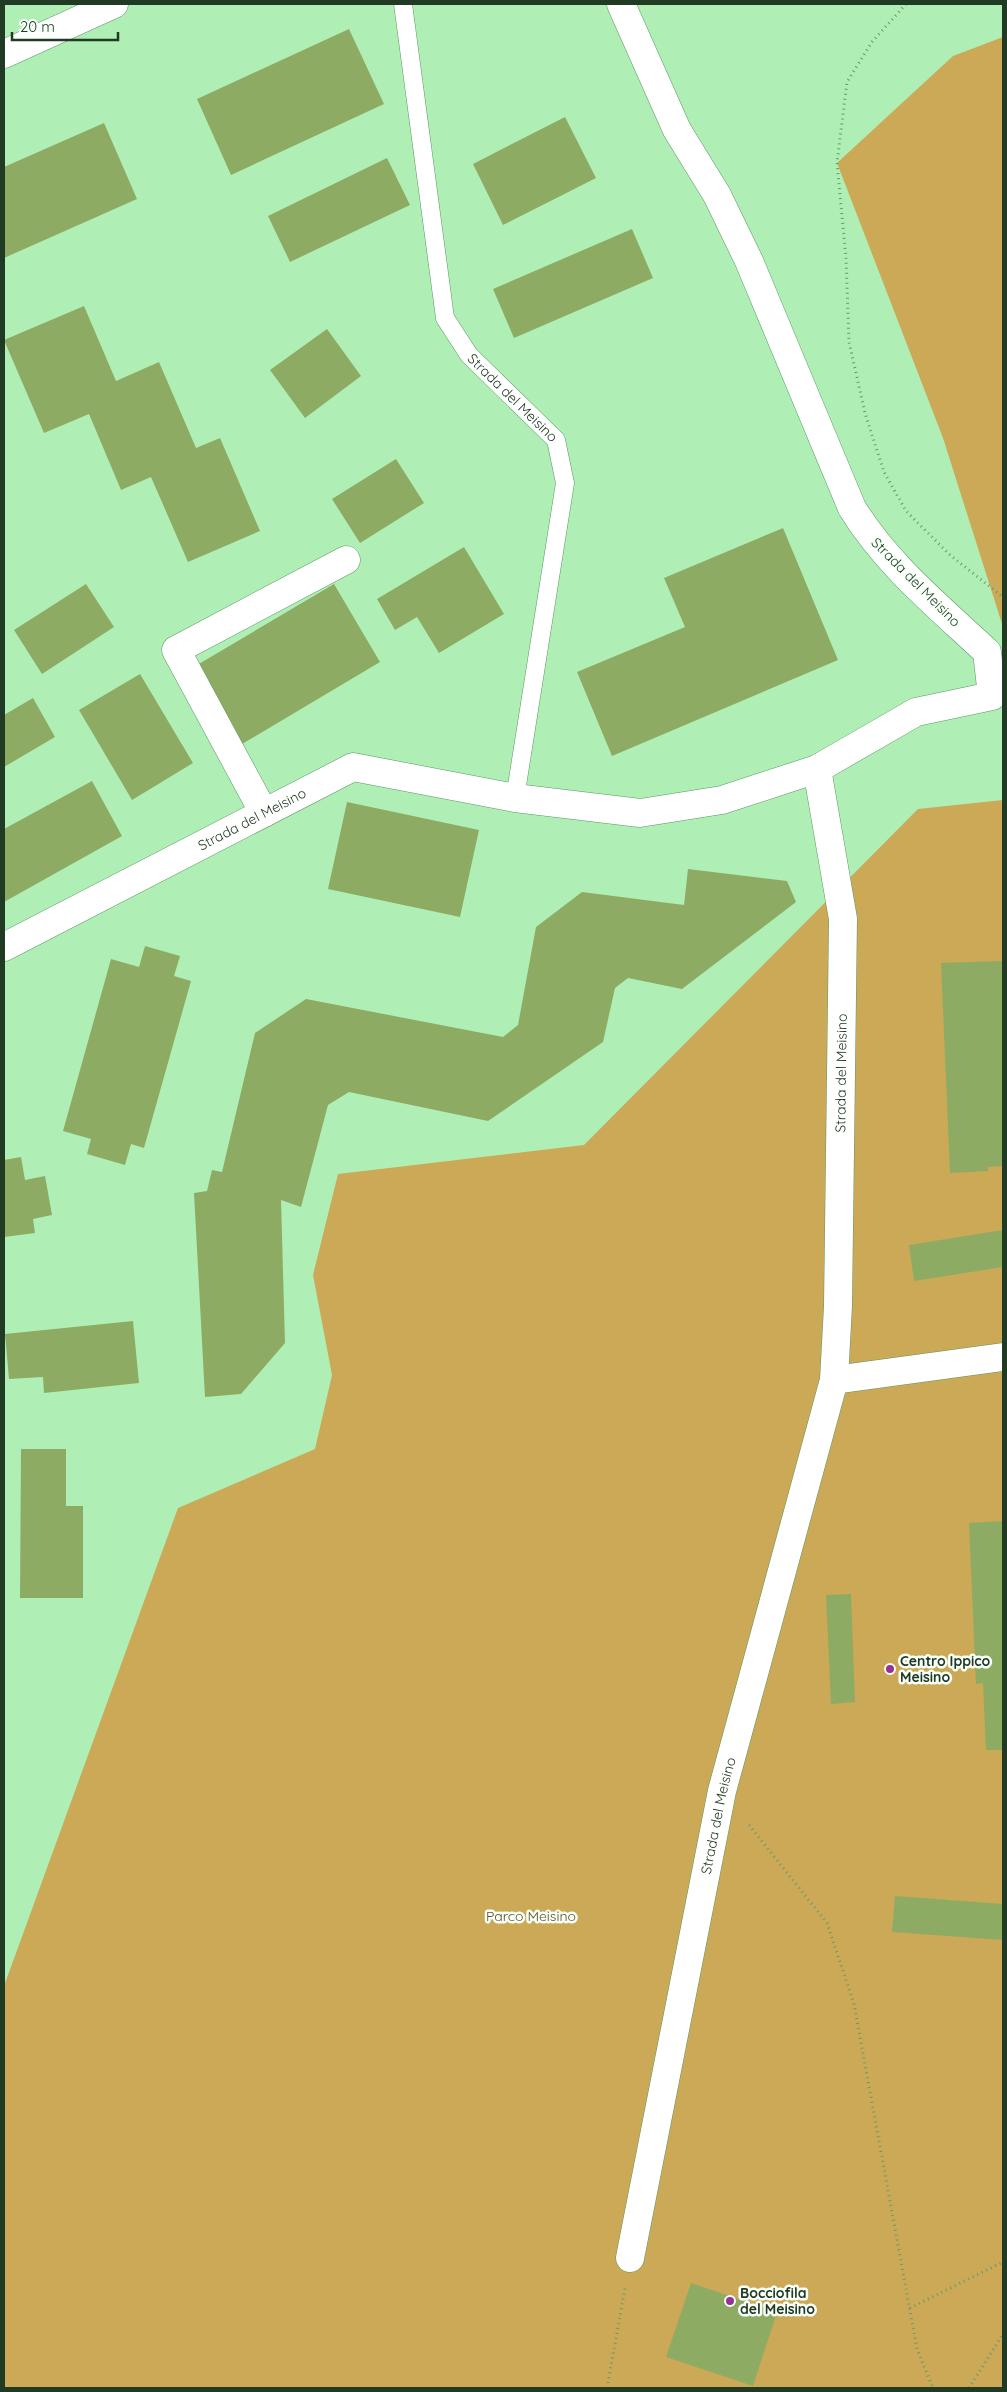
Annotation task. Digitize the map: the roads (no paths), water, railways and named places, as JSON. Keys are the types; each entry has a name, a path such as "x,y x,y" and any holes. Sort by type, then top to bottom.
{"street":[{"path":"4,54 114,4"},
{"name":"Strada del Meisino","path":"4,947 353,767 515,798 640,813 722,800 817,769 916,712 998,696 987,652 888,559 870,537 852,508 749,261 717,195 677,130 621,4"},
{"path":"264,813 176,650 346,560"},
{"name":"Strada del Meisino","path":"630,2258 722,1791 834,1380 838,1306 843,919 817,769"},
{"path":"834,1380 1003,1357"}],"lane":[{"name":"Strada del Meisino","path":"403,4 445,318 469,355 556,440 566,483 515,798"}],"place":[{"name":"Centro Ippico Meisino","path":"890,1669"},
{"name":"Bocciofila del Meisino","path":"730,2301"}],"park label":[{"name":"Parco Meisino","path":"531,1916"}]}
